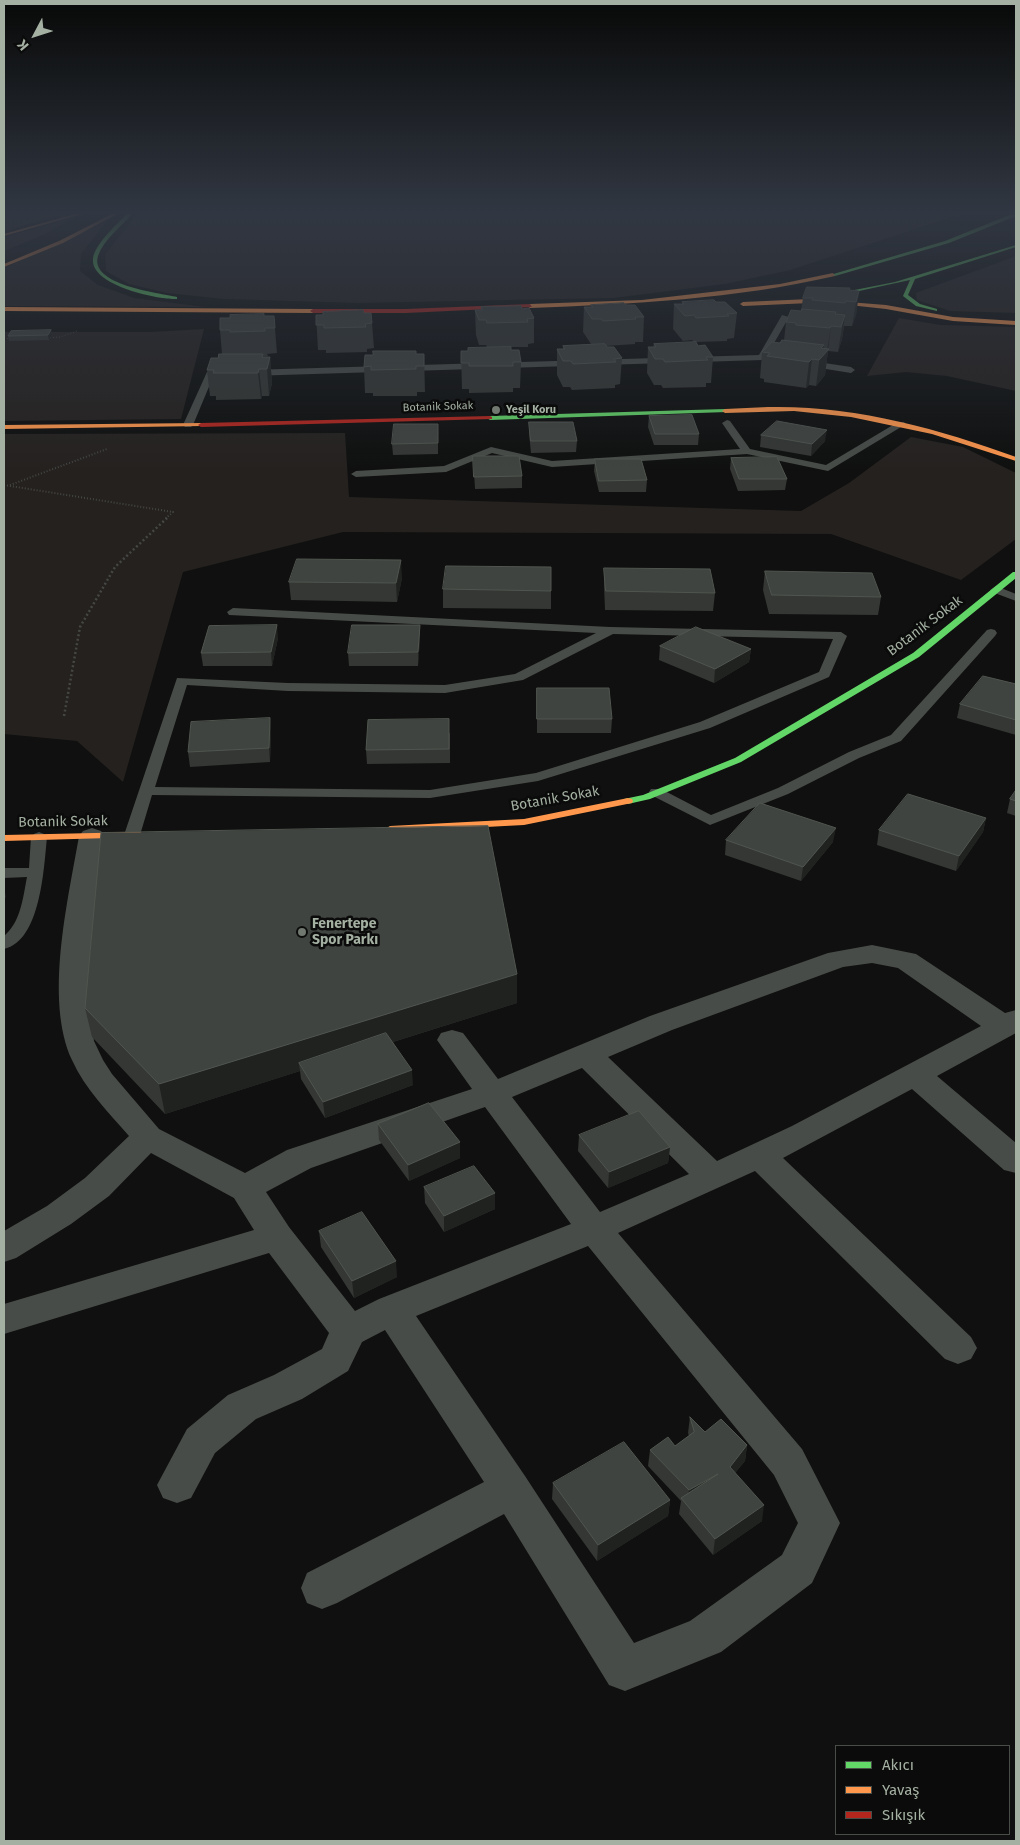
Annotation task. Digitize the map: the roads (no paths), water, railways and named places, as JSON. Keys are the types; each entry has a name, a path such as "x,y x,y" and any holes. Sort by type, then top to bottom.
{"main road":[{"path":"198,300 361,307 406,311"},
{"path":"4,309 406,311 650,300"},
{"path":"738,304 759,300"},
{"path":"738,304 782,300"},
{"path":"912,300 918,305 960,314 1016,316"},
{"path":"738,304 810,301 840,302 886,307 962,320 1016,322"},
{"path":"4,320 444,321"},
{"name":"Botanik Sokak","path":"4,427 188,425 793,410 856,415 900,424 946,436 1016,459"},
{"name":"Botanik Sokak","path":"374,830 524,822 646,796 738,760 908,660 1016,574"},
{"name":"Botanik Sokak","path":"4,838 151,835"}],"street":[{"path":"92,836 76,938 74,987 77,1038 87,1062 148,1137 246,1189 277,1237 349,1331"},
{"path":"246,1189 267,1175 298,1159 492,1093 661,1023 838,959 872,954 906,960 1009,1023"},
{"path":"178,1485 202,1441 242,1407 288,1387 335,1360 349,1331 392,1310 714,1177 803,1134 1009,1023"},
{"path":"392,1310 511,1489 625,1668 705,1637 797,1569 819,1523 788,1462 594,1228 452,1040"},
{"path":"586,1054 714,1177"},
{"path":"915,1074 1016,1161"},
{"path":"4,1248 58,1215 97,1187 148,1137"},
{"path":"759,1155 958,1348"},
{"path":"4,1318 277,1237"},
{"path":"322,1588 511,1489"}],"lane":[{"path":"762,357 785,317"},
{"path":"240,373 772,358"},
{"path":"792,361 851,370"},
{"path":"188,425 210,374 230,373"},
{"path":"727,423 747,451"},
{"path":"356,474 446,468 490,447 552,464 747,451 828,468 900,424"},
{"path":"996,590 1016,598"},
{"path":"146,792 430,794 538,777 705,725 824,674 841,636 611,630 233,612"},
{"path":"132,835 182,681 288,687 445,689 518,677 611,630"},
{"path":"656,792 710,821 783,791 854,755 896,738 991,633"},
{"path":"4,944 12,938 25,922 36,872 39,837"},
{"path":"4,873 36,872"}],"place":[{"name":"Yeşil Koru","path":"496,410"},
{"name":"Fenertepe Spor Parkı","path":"302,932"}]}
